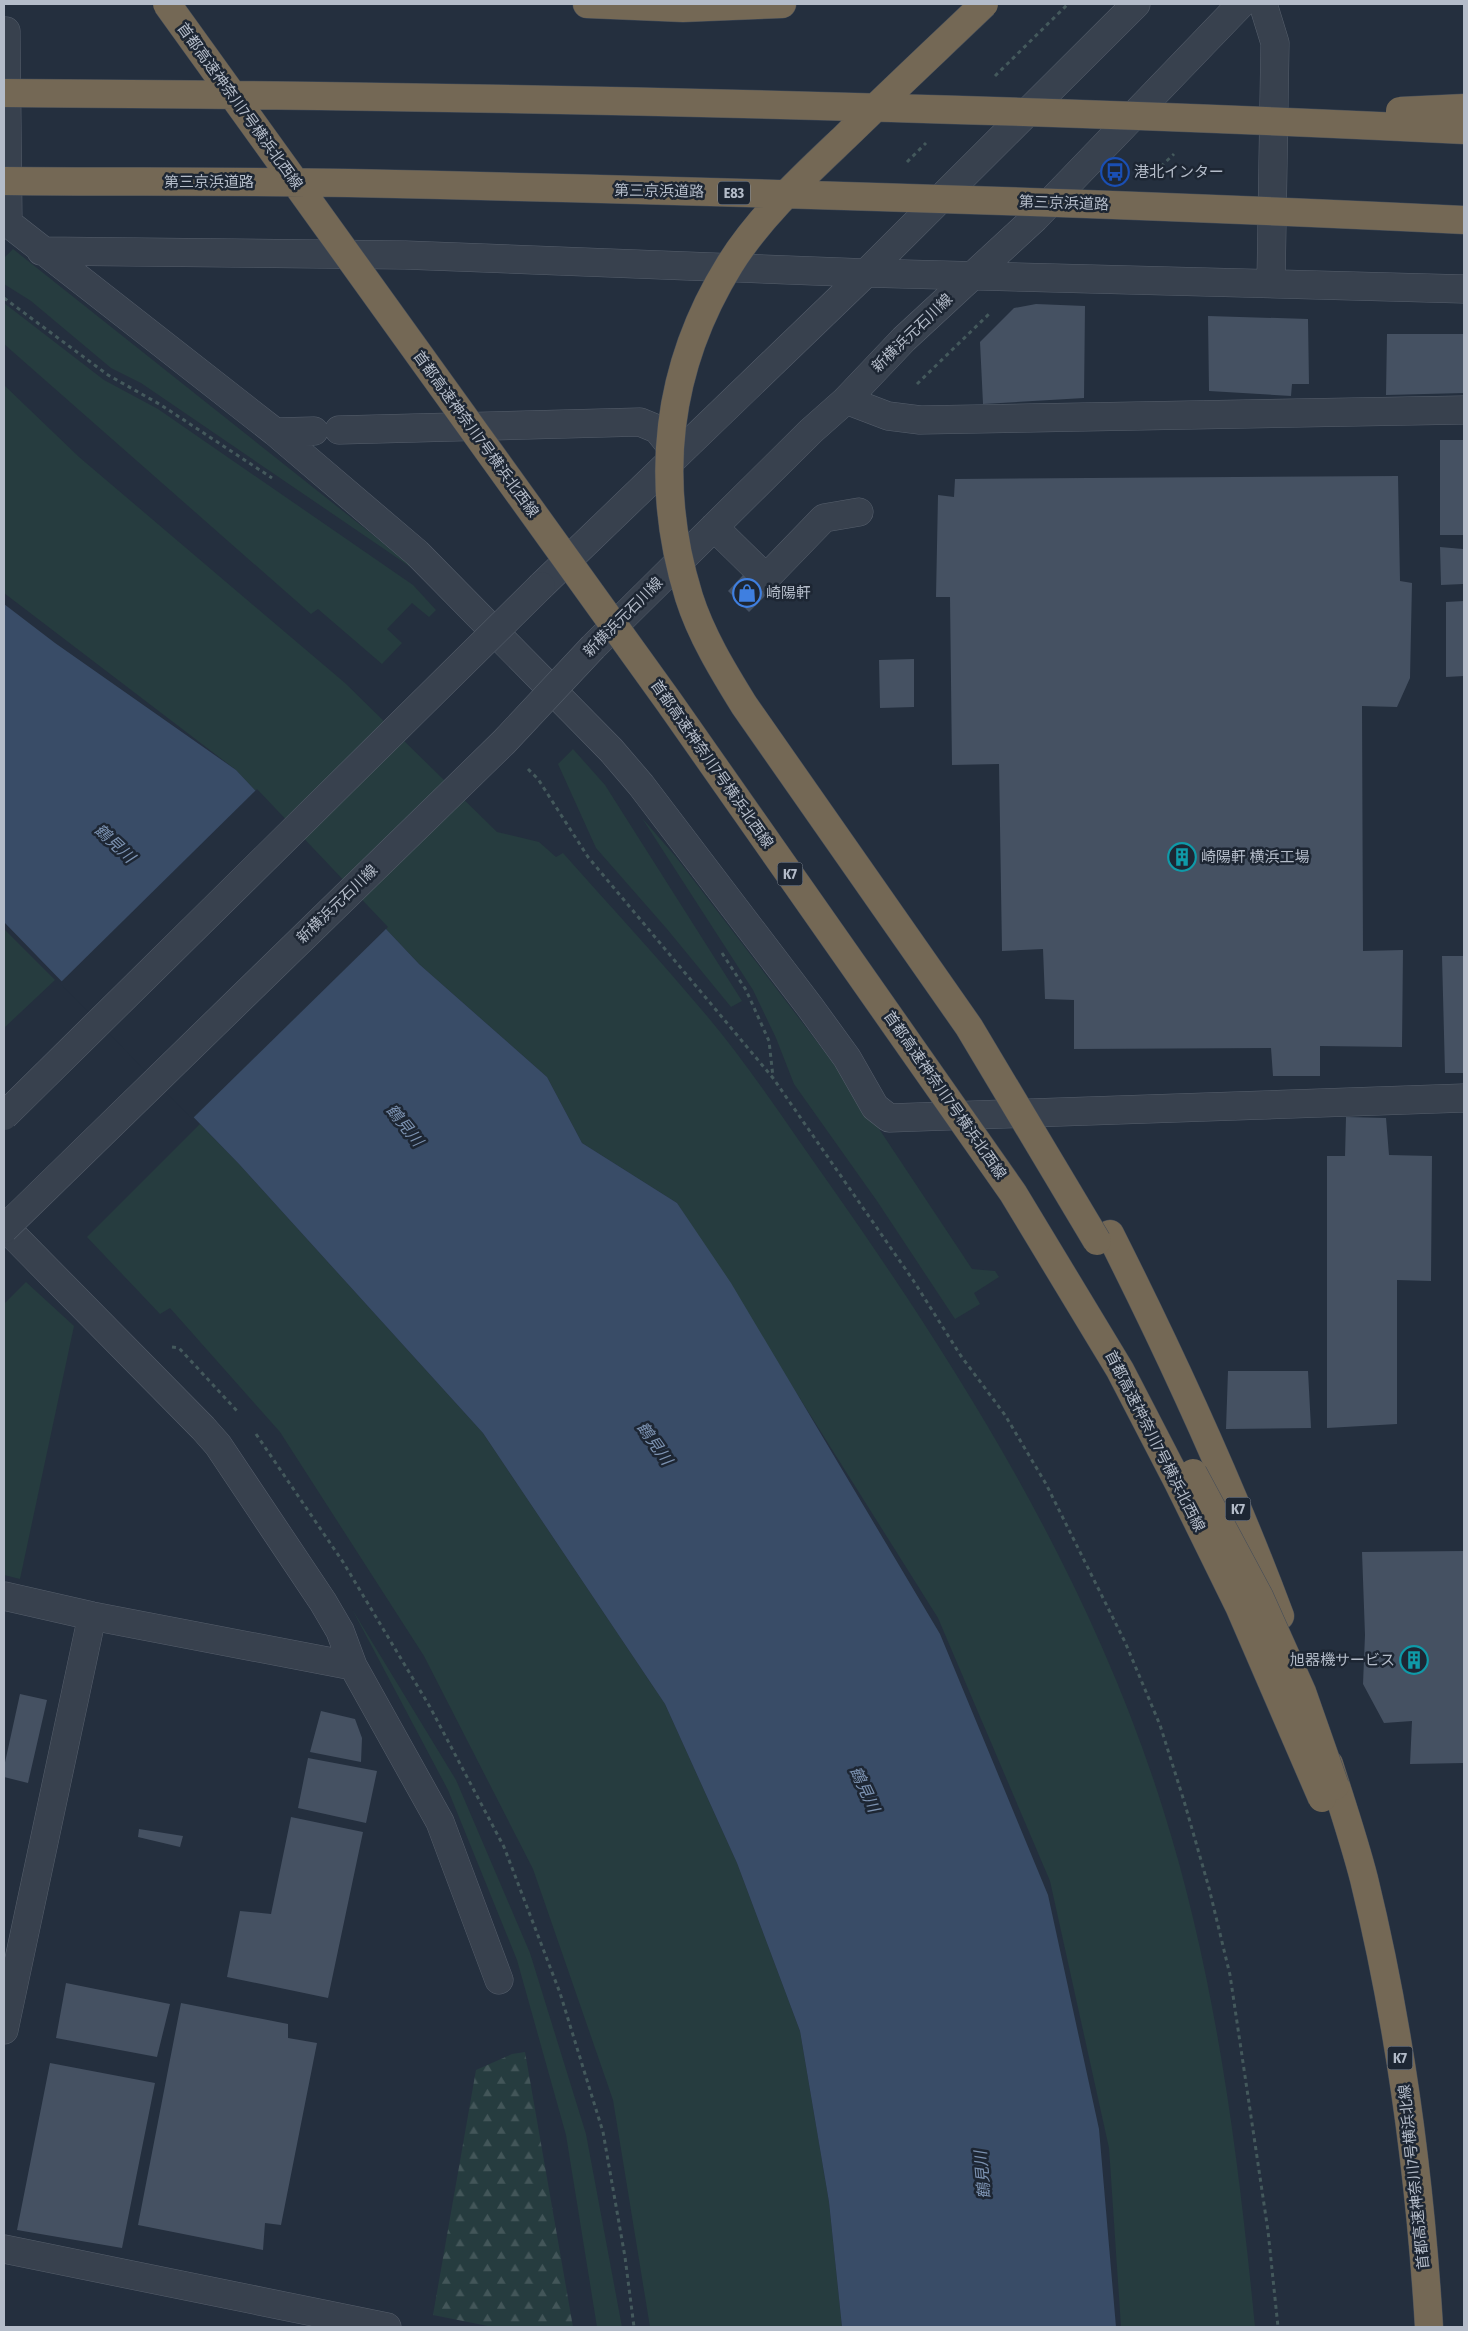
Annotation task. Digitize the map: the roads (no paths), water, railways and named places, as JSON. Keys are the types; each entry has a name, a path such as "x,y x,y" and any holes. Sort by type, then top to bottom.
{"highway":[{"name":"首都高速神奈川7号横浜北西線","path":"167,4 663,694 1014,1194 1120,1370 1174,1473 1330,1796"},
{"name":"首都高速神奈川7号横浜北西線","path":"188,4 685,696 1025,1182 1134,1364 1259,1596 1302,1692 1330,1796"},
{"path":"587,4 683,8 782,4"},
{"name":"K7","path":"984,4 798,182 762,222 731,263 705,310 686,361 672,415 668,478 674,538 690,598 716,660 744,705 969,1027 1097,1241 1143,1331 1224,1520 1330,1796"},
{"name":"K7","path":"1006,4 811,190 775,231 747,268 719,317 700,368 686,419 683,475 689,537 703,591 730,653 757,699 980,1017 1110,1234 1155,1324 1234,1501 1307,1689 1330,1796"},
{"path":"4,93 356,96 815,106 1204,117 1464,130"},
{"path":"1204,117 1464,108"},
{"name":"第三京浜道路","path":"4,182 345,183 759,193 1197,207 1464,220"},
{"path":"1197,207 1464,239"},
{"name":"首都高速神奈川7号横浜北線","path":"1330,1796 1347,1884 1366,1963 1398,2145 1414,2327"},
{"name":"首都高速神奈川7号横浜北線","path":"1330,1796 1363,1878 1384,1970 1400,2053 1412,2140 1429,2327"}],"street":[{"path":"4,1116 540,586 866,273 1136,4"},
{"name":"新横浜元石川線","path":"4,1227 504,742 592,646 846,400 904,339 1035,218 1241,4"},
{"path":"1263,4 1274,43 1271,283"},
{"path":"4,31 6,31 8,223 41,251 275,432 417,553 611,750 641,785 810,1007 847,1058 875,1107 889,1118 1464,1098"},
{"path":"41,251 405,254 866,273 974,274 1464,289"},
{"path":"846,400 888,416 920,420 1464,410"},
{"path":"275,432 640,422 657,429 677,454"},
{"path":"714,526 766,578 824,518 859,512"},
{"path":"4,1227 218,1445 323,1602 340,1631 353,1666 440,1822 499,1980"},
{"path":"4,1596 92,1616 353,1666"},
{"path":"4,2030 92,1616"},
{"path":"4,2249 387,2327"}],"water":[{"name":"鶴見川","path":"4,604 55,643 236,770 419,964 547,1077 582,1143 677,1203 731,1283 940,1634 1048,1895 1099,2129 1116,2327 842,2327 829,2202 800,2031 737,1863 665,1704 483,1433 239,1164 4,922"}],"place":[{"name":"港北インター","path":"1115,172"},
{"name":"崎陽軒","path":"747,593"},
{"name":"崎陽軒 横浜工場","path":"1182,857"},
{"name":"旭器機サービス","path":"1414,1660"}]}
